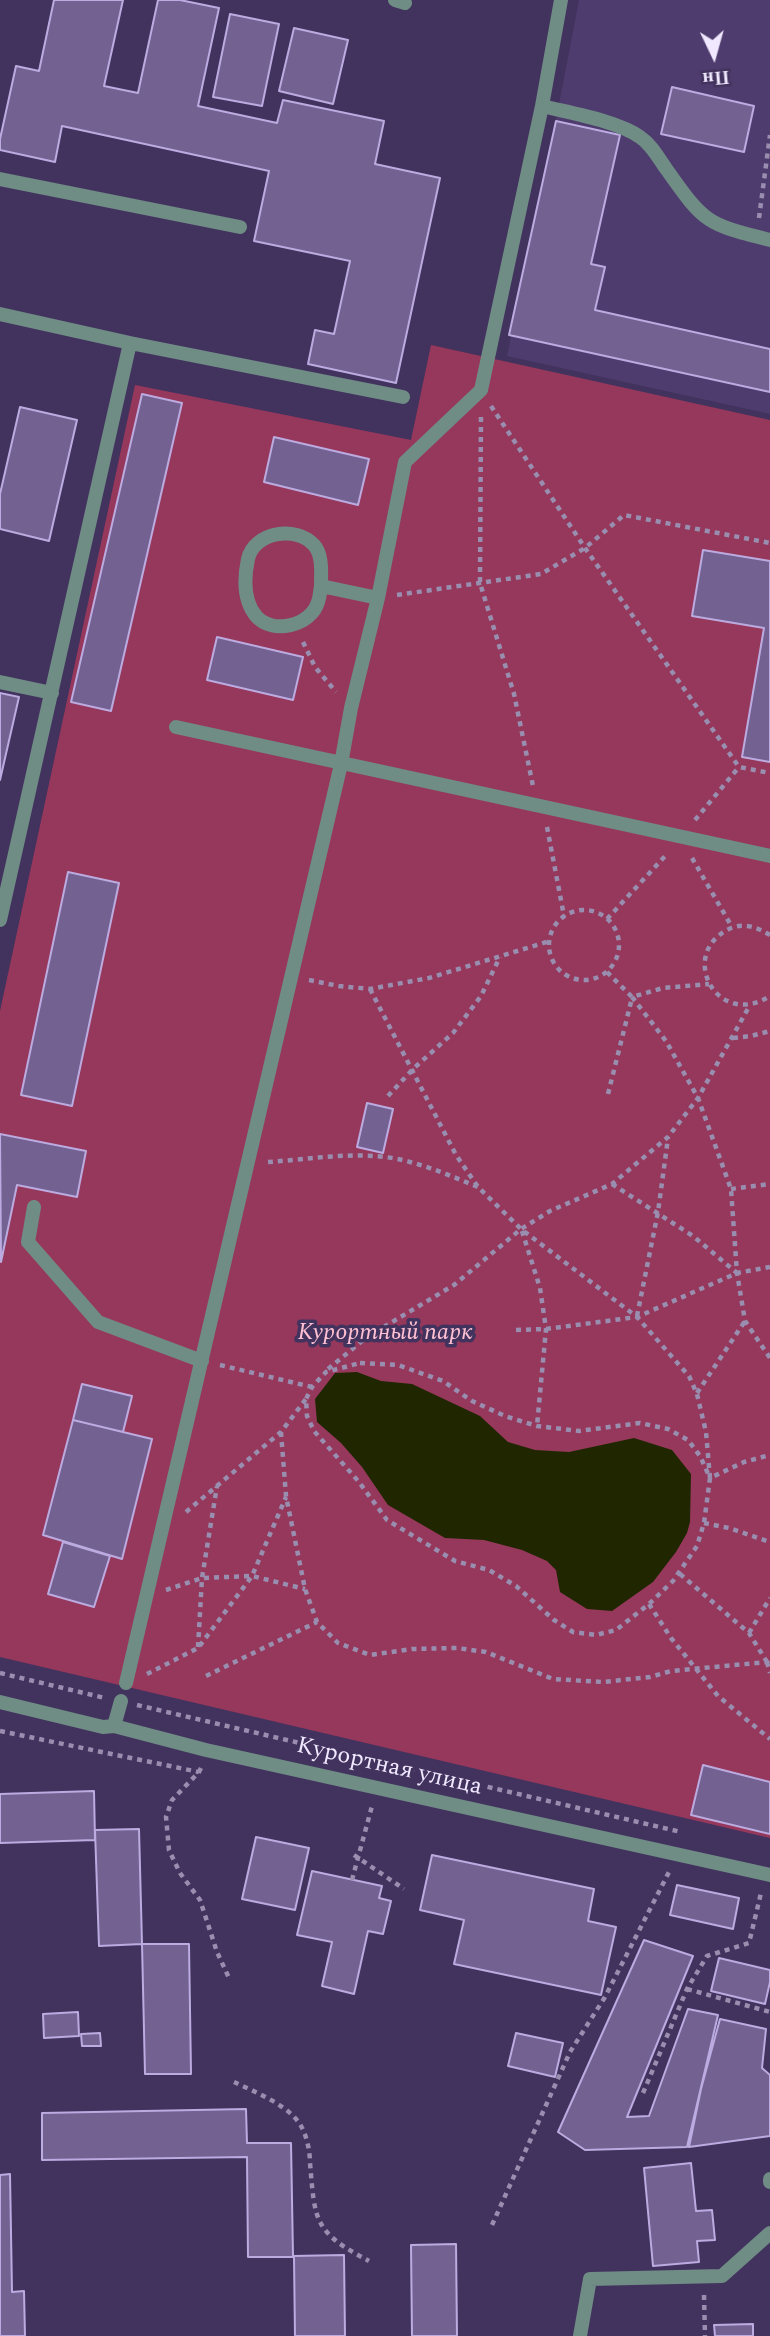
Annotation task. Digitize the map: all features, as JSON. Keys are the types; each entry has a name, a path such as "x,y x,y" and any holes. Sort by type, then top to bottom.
{"street":[{"path":"126,1684 341,764 405,462 481,390 542,106 561,0"},
{"path":"542,106 627,129 642,138 652,149 693,208 704,218 720,228 763,238"},
{"path":"0,179 240,227"},
{"path":"0,314 130,343 403,397"},
{"path":"0,920 130,343"},
{"path":"282,533 301,536 315,546 321,563 321,586 318,605 307,618 295,625 275,626 258,619 249,605 245,584 249,555 261,539 282,533"},
{"path":"321,586 378,598"},
{"path":"0,682 52,693"},
{"path":"176,727 770,856"},
{"path":"34,1207 28,1242 98,1322 202,1361"},
{"path":"114,1726 121,1701"},
{"name":"Курортная улица","path":"0,1702 677,1856 767,1874"},
{"path":"580,2336 590,2279 722,2276 770,2233"}],"path":[{"path":"763,238 770,135"},
{"path":"481,390 585,548 739,767 770,773"},
{"path":"481,390 480,583 514,694 532,784 543,808 564,916"},
{"path":"378,598 541,574 585,548 624,514 770,543"},
{"path":"295,625 315,667 351,708"},
{"path":"681,838 732,927"},
{"path":"586,910 607,919 618,934 619,951 607,972 586,981 564,975 553,962 549,950 550,941 551,931 564,916 586,910"},
{"path":"770,934 760,928 746,925 732,927 720,933 705,957 709,984 717,995 727,1002 750,1005 770,996"},
{"path":"292,976 339,986 370,989 429,978 550,941"},
{"path":"388,1096 453,1033 481,996 501,957"},
{"path":"607,972 632,997 666,1041 698,1098 731,1189 737,1273 745,1321 770,1358"},
{"path":"632,997 663,988 709,984"},
{"path":"306,1399 307,1416 314,1431 359,1482 387,1520 455,1561 489,1570 516,1586 554,1620 573,1632 596,1635 616,1630 649,1604 680,1574 697,1546 704,1523 710,1478 706,1432 697,1394 689,1376 637,1317 521,1229 478,1187 456,1155 370,989"},
{"path":"608,1094 632,997"},
{"path":"162,1534 217,1484 281,1432 326,1371 367,1337 454,1285 521,1229 550,1211 612,1184 668,1137 698,1098 750,1005"},
{"path":"732,1038 751,1037 770,1031"},
{"path":"637,1317 658,1212 668,1137"},
{"path":"248,1164 362,1156 387,1157 411,1162 478,1187"},
{"path":"612,1184 693,1236 737,1273"},
{"path":"731,1189 770,1184"},
{"path":"521,1229 540,1288 546,1329 537,1426"},
{"path":"516,1330 546,1329 637,1317 737,1273 770,1268"},
{"path":"697,1394 745,1321"},
{"path":"202,1361 312,1387"},
{"path":"326,1371 360,1363 398,1365 443,1381 472,1401 505,1416 537,1426 579,1431 640,1423 668,1429 688,1440 700,1456 710,1478"},
{"path":"281,1432 286,1496 305,1589 317,1622 338,1643 370,1655 457,1648 486,1652 553,1679 603,1682 769,1661"},
{"path":"710,1478 744,1462 770,1455"},
{"path":"198,1648 202,1578 217,1484"},
{"path":"126,1684 198,1648 252,1576 286,1496"},
{"path":"704,1523 769,1542"},
{"path":"680,1574 749,1633 769,1661 770,1673"},
{"path":"147,1597 202,1578 252,1576 305,1589"},
{"path":"749,1633 770,1598"},
{"path":"649,1604 671,1638 718,1696 770,1739"},
{"path":"205,1676 317,1622"},
{"path":"0,1673 689,1834"},
{"path":"0,1731 200,1772 172,1800 166,1817 169,1850 180,1872 200,1900 217,1952 229,1978"},
{"path":"352,1880 356,1856 377,1788"},
{"path":"356,1856 404,1889"},
{"path":"492,2225 569,2052 605,1997 677,1856"},
{"path":"643,2093 687,1989 707,1956 749,1943 767,1874"},
{"path":"687,1989 770,2012"},
{"path":"234,2082 286,2111 301,2126 310,2152 314,2208 321,2226 343,2247 369,2261"},
{"path":"703,2276 705,2336"}],"shaded area":[{"path":"579,0 770,0 770,414 507,356"},
{"path":"357,1372 381,1381 412,1384 480,1416 508,1442 535,1450 569,1452 634,1438 672,1450 691,1474 690,1522 687,1533 653,1582 612,1611 587,1609 560,1592 556,1570 547,1561 522,1550 484,1540 445,1538 388,1505 362,1467 341,1443 317,1422 315,1399 335,1373"}],"green space":[{"name":"Курортный парк","path":"431,345 770,420 770,1838 0,1657 0,1011 135,385 411,440"}],"building":[{"path":"54,0 123,0 104,86 138,93 158,0 180,0 219,8 198,106 277,123 283,100 384,121 375,164 440,178 396,383 308,364 315,330 334,334 350,261 254,241 269,171 62,126 55,162 0,150 16,66 39,71"},
{"path":"230,14 279,24 262,106 213,97"},
{"path":"294,28 348,40 333,104 279,91"},
{"path":"672,87 754,106 744,152 661,134"},
{"path":"556,121 620,135 591,264 605,267 595,310 770,349 770,392 509,335"},
{"path":"142,394 182,403 111,711 71,702"},
{"path":"20,407 77,420 49,541 0,529 0,494"},
{"path":"274,437 369,459 358,505 264,482"},
{"path":"703,550 770,561 770,762 742,757 764,628 692,616"},
{"path":"217,637 303,657 293,700 207,680"},
{"path":"0,693 19,697 0,780"},
{"path":"68,872 119,883 72,1106 21,1095"},
{"path":"367,1103 393,1109 383,1153 357,1147"},
{"path":"0,1134 86,1151 77,1197 17,1185 1,1262"},
{"path":"82,1384 132,1396 123,1432 73,1420"},
{"path":"73,1420 152,1439 122,1559 43,1535"},
{"path":"63,1542 110,1556 94,1607 48,1594"},
{"path":"703,1765 770,1782 770,1834 691,1815"},
{"path":"94,1791 95,1840 0,1843 0,1794"},
{"path":"139,1829 142,1944 99,1946 95,1830"},
{"path":"256,1837 309,1848 295,1910 242,1899"},
{"path":"432,1855 594,1889 588,1921 616,1927 601,1995 454,1964 464,1920 420,1910"},
{"path":"312,1871 382,1886 379,1898 391,1901 383,1934 368,1931 354,1994 322,1986 332,1942 297,1935"},
{"path":"677,1885 739,1898 733,1929 670,1915"},
{"path":"644,1940 693,1956 627,2117 649,2116 688,2009 718,2015 687,2147 585,2150 558,2132"},
{"path":"142,1944 189,1944 191,2074 145,2074"},
{"path":"719,1958 770,1970 765,2004 711,1991"},
{"path":"78,2012 79,2036 44,2038 43,2014"},
{"path":"720,2019 766,2029 762,2068 770,2075 770,2136 689,2147 701,2089"},
{"path":"100,2033 101,2046 82,2046 81,2034"},
{"path":"516,2033 563,2043 555,2077 508,2066"},
{"path":"246,2109 247,2143 291,2143 293,2256 344,2255 345,2336 295,2336 294,2257 248,2257 247,2157 42,2160 42,2113"},
{"path":"691,2163 696,2211 712,2210 715,2240 697,2241 699,2262 653,2266 644,2168"},
{"path":"10,2174 12,2292 24,2291 25,2336 0,2336 0,2175"},
{"path":"456,2244 457,2336 412,2336 411,2245"},
{"path":"753,2324 753,2336 715,2336 714,2325"}]}
